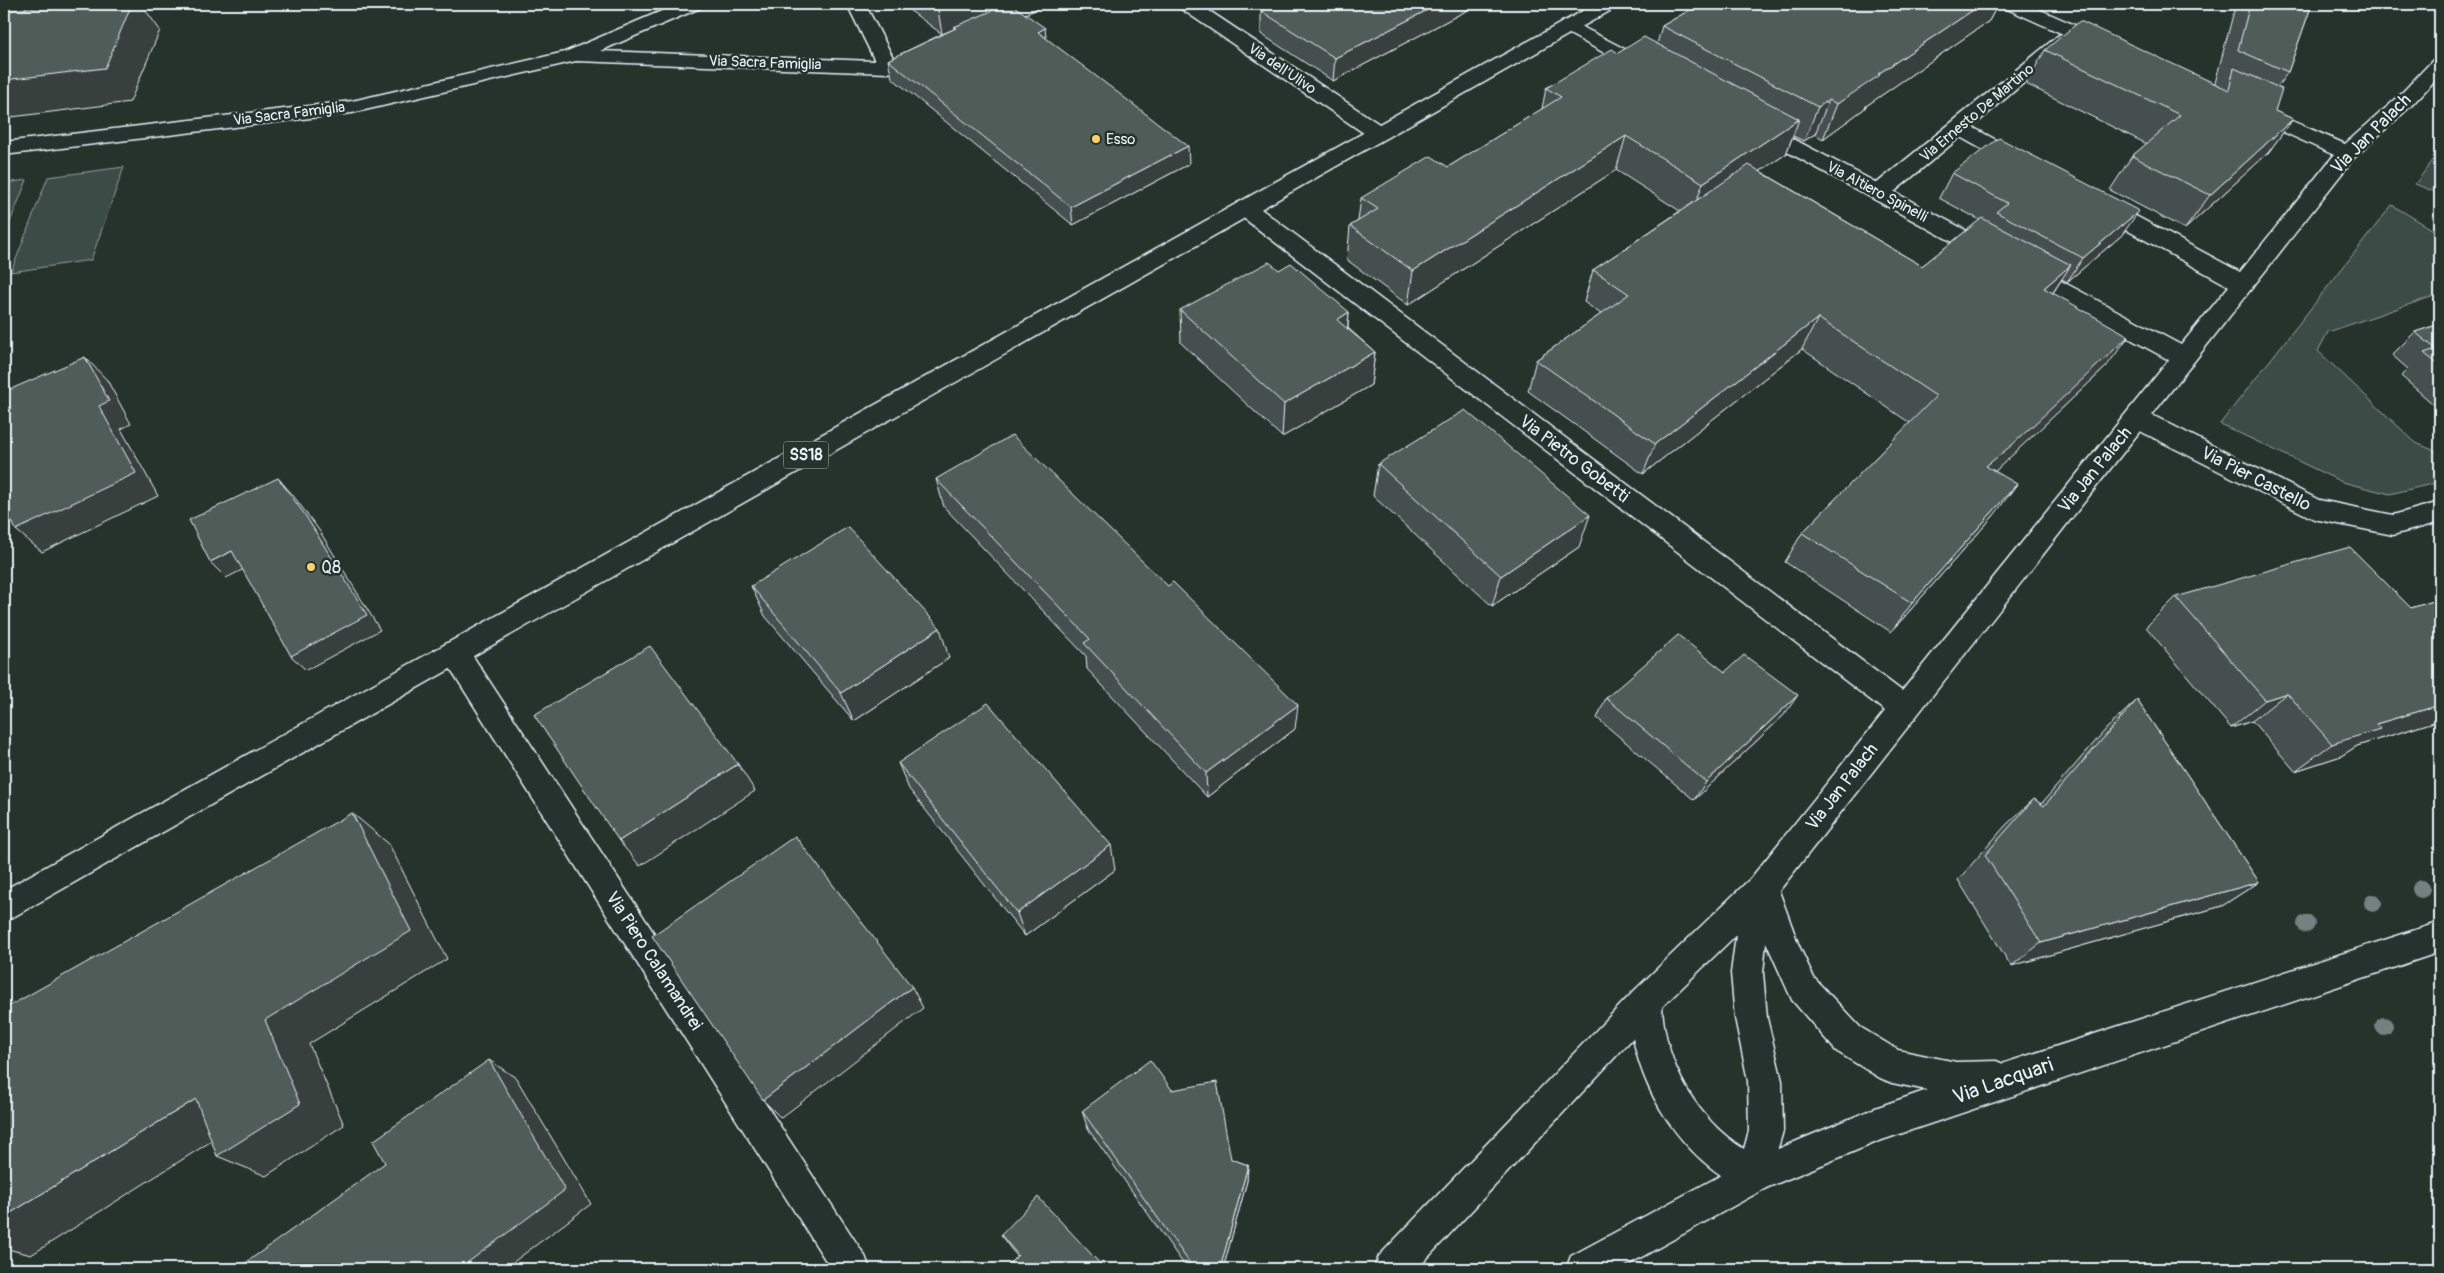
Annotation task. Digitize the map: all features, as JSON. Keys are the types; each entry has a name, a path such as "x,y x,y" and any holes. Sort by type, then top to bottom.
{"street":[{"name":"Via Sacra Famiglia","path":"4,148 352,107 571,56 693,4"},
{"name":"Via Sacra Famiglia","path":"571,56 897,63 856,4"},
{"path":"968,32 1030,4"},
{"name":"SS18","path":"4,906 1608,4"},
{"path":"2012,4 2120,52"},
{"name":"Via dell'Ulivo","path":"1197,6 1378,133"},
{"path":"1569,26 1673,82"},
{"name":"Via Ernesto De Martino","path":"1879,193 2075,32"},
{"name":"Via Jan Palach","path":"1392,1269 1646,1001 1762,888 2347,153 2404,102 2440,64"},
{"path":"2238,104 2347,153"},
{"name":"Via Altiero Spinelli","path":"1742,119 2184,358"},
{"path":"1959,128 2036,171"},
{"path":"2079,194 2242,284"},
{"name":"Via Pietro Gobetti","path":"1245,208 1904,709"},
{"name":"Via Pier Castello","path":"2136,418 2314,509 2394,525 2440,512"},
{"name":"Via Piero Calamandrei","path":"455,652 852,1269"},
{"path":"1762,888 1785,950 1803,989 1848,1039 1892,1066 1956,1079 2011,1078"},
{"path":"1646,1001 1646,1025 1656,1067 1678,1105 1710,1146 1754,1176 1766,1131 1765,1081 1750,1018 1747,973 1752,929 1762,888"},
{"name":"Via Lacquari","path":"1584,1269 1754,1176 1878,1124 2011,1078 2440,937"}],"shaded area":[{"path":"2440,151 2440,194 2415,184"},
{"path":"124,167 91,260 11,272 48,177"},
{"path":"27,180 4,237 4,183"},
{"path":"2392,205 2440,234 2440,294 2328,332 2318,351 2416,443 2440,453 2440,482 2390,494 2342,482 2220,424"}],"building":[{"path":"66,4 132,4 105,68 4,80 4,11"},
{"path":"929,4 952,4 938,10"},
{"path":"1011,4 1045,28 1038,32 1188,146 1071,207 888,60 956,28 954,27"},
{"path":"1275,4 1439,4 1335,58 1261,11"},
{"path":"1700,4 1982,4 1837,104 1829,100 1818,107 1662,26"},
{"path":"2250,4 2312,4 2288,72 2238,50"},
{"path":"2080,21 2229,90 2234,68 2282,89 2275,111 2293,119 2210,195 2132,156 2180,115 2045,50"},
{"path":"1644,37 1799,119 1703,183 1626,136 1413,271 1350,226 1378,209 1361,198 1431,156 1448,167 1561,97 1546,88 1612,49 1618,53"},
{"path":"1999,138 2139,211 2083,258 1996,212 2007,203 1952,173"},
{"path":"1749,165 1922,266 1982,218 2071,265 2044,288 2129,336 2012,445 1986,466 2017,484 1912,603 1802,533 1936,396 1818,318 1655,444 1536,360 1629,294 1593,270"},
{"path":"1269,262 1279,270 1291,263 1349,312 1337,320 1375,352 1284,404 1180,310"},
{"path":"2440,324 2440,366 2424,353 2436,349 2415,332"},
{"path":"85,357 109,401 99,406 136,473 16,530 4,504 4,392"},
{"path":"1465,410 1590,515 1501,576 1378,464"},
{"path":"1012,435 1168,586 1173,582 1298,705 1206,773 1084,643 1090,639 936,479"},
{"path":"278,478 305,515 367,615 291,656 232,551 210,562 189,520"},
{"path":"848,527 940,628 841,693 751,586"},
{"path":"2350,547 2411,608 2440,599 2440,705 2376,724 2380,729 2332,744 2287,693 2265,700 2176,597"},
{"path":"1678,635 1725,672 1744,655 1798,695 1706,782 1606,698"},
{"path":"650,646 738,764 619,841 534,715"},
{"path":"2137,700 2259,882 2041,943 1985,855 2034,799 2044,806"},
{"path":"988,703 1111,845 1017,913 898,763"},
{"path":"352,813 411,931 265,1020 300,1104 217,1156 196,1099 4,1217 4,1009"},
{"path":"795,836 912,987 763,1100 652,936"},
{"path":"489,1060 565,1190 459,1269 237,1269 385,1163 373,1141"},
{"path":"1150,1060 1172,1090 1217,1082 1231,1159 1248,1165 1220,1269 1194,1269 1082,1111"},
{"path":"1038,1197 1105,1269 1004,1269 1018,1255 1001,1235"}],"place":[{"name":"Esso","path":"1096,139"},
{"name":"Q8","path":"311,567"}]}
